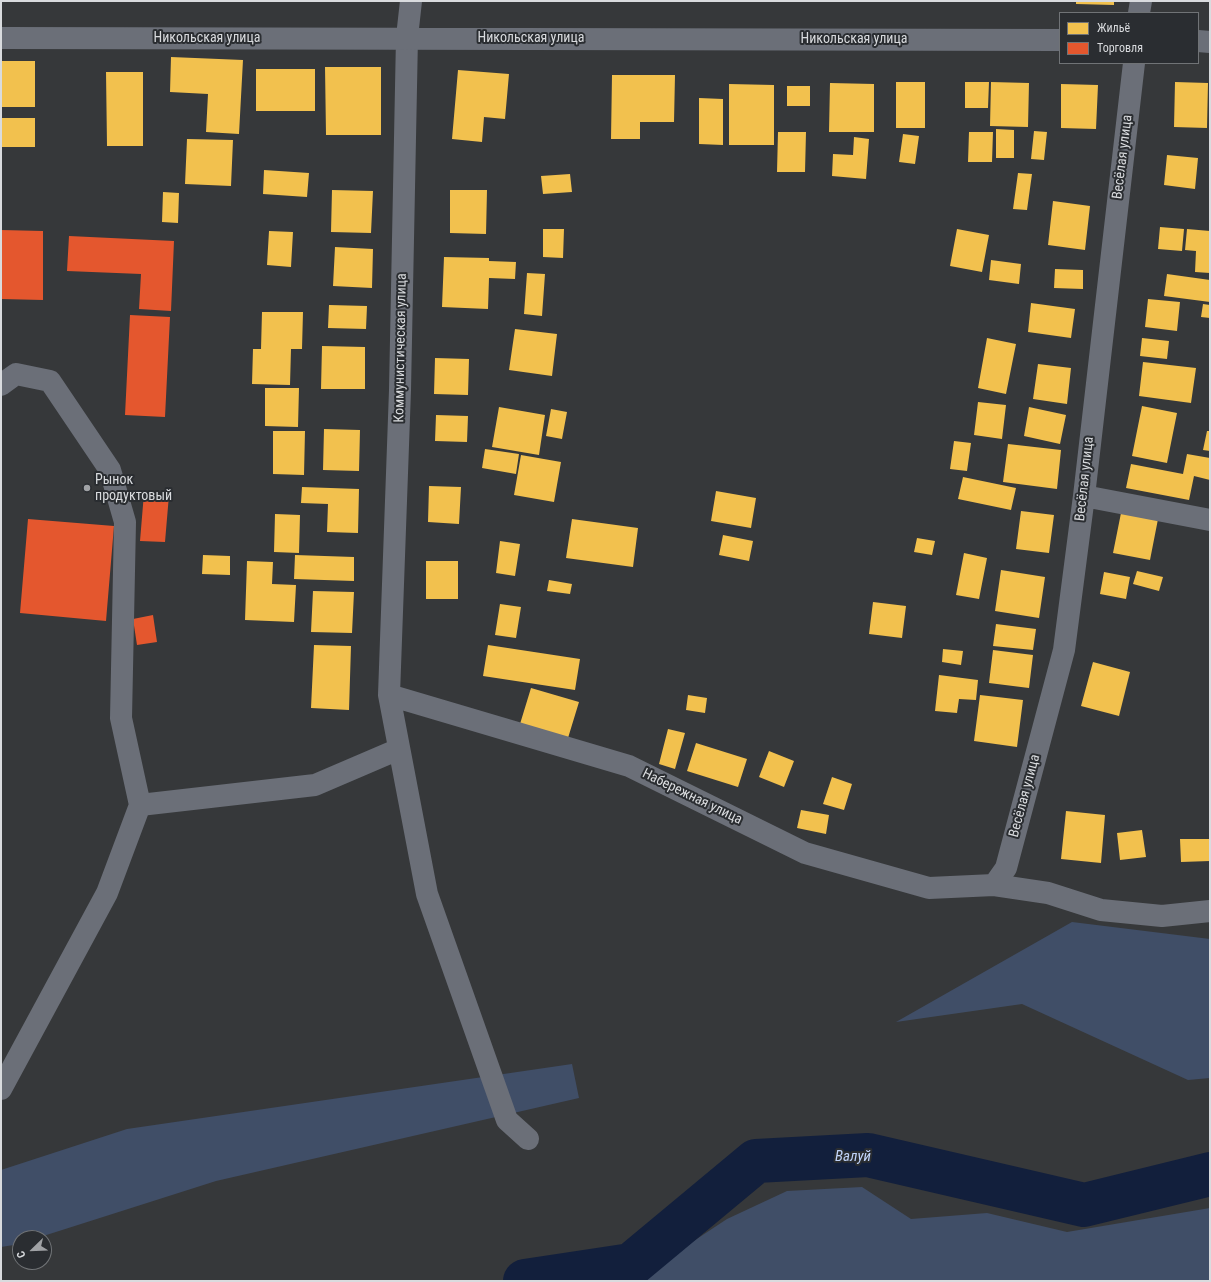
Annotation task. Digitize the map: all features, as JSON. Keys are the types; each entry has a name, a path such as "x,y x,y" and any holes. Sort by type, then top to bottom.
{"street":[{"name":"Коммунистическая улица","path":"411,1 406,37 400,390 389,695 427,894 507,1120 528,1139"},
{"path":"1139,12 1141,1"},
{"name":"Никольская улица","path":"1,38 406,37 1059,40"},
{"path":"1199,42 1210,42"},
{"name":"Весёлая улица","path":"994,885 1006,868 1064,650 1084,496 1134,64"},
{"path":"1,385 16,374 50,381 110,470 125,522 121,718 140,805 107,893 1,1089"},
{"path":"1084,496 1210,520"},
{"name":"Набережная улица","path":"389,695 629,766 805,853 928,888 994,885 1048,893 1101,910 1162,916 1210,911"},
{"path":"140,805 315,785 399,749"}],"shaded area":[{"path":"1072,922 1210,939 1210,1078 1188,1080 1022,1004 896,1022"},
{"path":"572,1064 579,1098 216,1181 52,1233 52,1230 12,1230 12,1245 1,1247 1,1170 127,1129"},
{"path":"862,1187 911,1219 987,1213 1067,1232 1210,1208 1210,1281 633,1281 727,1219 787,1191"}],"building: Жильё":[{"path":"1076,1 1114,1 1114,5 1076,4"},
{"path":"171,57 243,60 239,134 206,132 208,94 170,92"},
{"path":"1,61 35,61 35,107 1,107"},
{"path":"325,67 381,67 381,135 326,135"},
{"path":"256,69 315,69 315,111 256,111"},
{"path":"458,70 509,74 505,119 484,117 482,142 452,139"},
{"path":"106,72 143,72 143,146 107,146"},
{"path":"612,75 675,75 674,122 640,122 640,139 611,139"},
{"path":"896,82 925,82 925,128 896,128"},
{"path":"965,82 989,82 988,108 965,108"},
{"path":"991,82 1029,83 1028,127 990,126"},
{"path":"1175,82 1208,83 1207,128 1174,127"},
{"path":"830,83 874,84 874,132 829,132"},
{"path":"729,84 774,85 774,145 729,145"},
{"path":"1061,84 1098,85 1096,129 1061,128"},
{"path":"787,86 810,86 810,106 787,106"},
{"path":"699,98 723,99 723,145 699,144"},
{"path":"1,118 35,118 35,147 1,147"},
{"path":"996,129 1014,130 1014,158 996,158"},
{"path":"1034,131 1047,132 1044,160 1031,159"},
{"path":"778,132 806,132 805,172 777,172"},
{"path":"969,132 993,132 992,162 968,162"},
{"path":"903,134 919,136 915,164 899,162"},
{"path":"854,137 869,139 866,179 832,176 833,154 853,155"},
{"path":"187,139 233,140 231,186 185,184"},
{"path":"1167,155 1198,158 1195,189 1164,185"},
{"path":"264,170 309,173 307,197 263,194"},
{"path":"1018,173 1032,174 1027,210 1013,209"},
{"path":"570,174 572,192 543,194 541,176"},
{"path":"332,190 373,191 371,233 331,232"},
{"path":"450,190 487,190 486,234 450,233"},
{"path":"163,192 179,193 178,223 162,222"},
{"path":"1053,201 1090,206 1085,250 1048,245"},
{"path":"1160,227 1184,229 1182,251 1158,249"},
{"path":"543,229 564,229 563,258 543,257"},
{"path":"957,229 989,235 982,272 950,266"},
{"path":"1187,229 1210,231 1210,273 1195,272 1196,251 1185,250"},
{"path":"269,231 293,232 291,267 267,265"},
{"path":"335,247 373,249 372,288 333,286"},
{"path":"444,257 489,258 489,261 516,262 515,279 489,278 488,309 442,307"},
{"path":"991,260 1021,264 1019,284 989,280"},
{"path":"1055,269 1083,270 1083,289 1054,288"},
{"path":"527,273 545,274 542,316 524,314"},
{"path":"1167,274 1210,280 1210,302 1164,296"},
{"path":"1148,299 1180,302 1177,331 1145,327"},
{"path":"1031,303 1075,309 1071,338 1028,332"},
{"path":"1203,304 1210,305 1210,318 1201,317"},
{"path":"329,305 367,306 366,329 328,328"},
{"path":"262,312 303,312 302,349 291,349 290,385 252,384 253,349 261,349"},
{"path":"515,329 557,334 552,376 509,370"},
{"path":"987,338 1016,344 1006,394 978,388"},
{"path":"1142,338 1169,341 1167,359 1140,356"},
{"path":"322,346 365,347 365,389 321,389"},
{"path":"435,358 469,359 468,395 434,394"},
{"path":"1143,362 1196,368 1191,403 1139,396"},
{"path":"1038,364 1071,368 1067,404 1033,399"},
{"path":"265,388 299,388 298,427 265,426"},
{"path":"978,402 1006,405 1002,439 974,435"},
{"path":"1142,406 1177,413 1167,463 1132,456"},
{"path":"499,407 545,415 539,455 492,447"},
{"path":"1029,407 1066,415 1060,444 1024,436"},
{"path":"551,409 567,412 562,439 546,436"},
{"path":"436,415 468,416 467,442 435,441"},
{"path":"324,429 360,430 359,471 323,470"},
{"path":"273,431 305,431 304,475 273,474"},
{"path":"1207,431 1210,431 1210,451 1203,450"},
{"path":"954,441 971,443 967,471 950,469"},
{"path":"1008,444 1061,450 1057,489 1003,482"},
{"path":"485,449 519,454 516,474 482,468"},
{"path":"1187,454 1210,458 1210,480 1194,476 1189,500 1126,488 1131,464 1183,474"},
{"path":"521,455 561,462 554,502 514,495"},
{"path":"963,477 1016,488 1011,510 958,499"},
{"path":"429,486 461,487 459,524 428,522"},
{"path":"302,487 359,489 358,533 327,532 328,504 301,503"},
{"path":"716,491 756,498 751,528 711,521"},
{"path":"1122,508 1159,514 1150,560 1113,553"},
{"path":"1021,511 1054,515 1049,553 1016,549"},
{"path":"275,514 300,515 299,553 274,552"},
{"path":"572,519 638,528 633,567 566,558"},
{"path":"723,535 753,541 749,561 719,555"},
{"path":"917,538 935,541 932,555 914,552"},
{"path":"500,541 520,544 515,576 496,573"},
{"path":"964,553 987,558 979,599 956,595"},
{"path":"203,555 230,556 230,575 202,574"},
{"path":"295,555 354,557 354,581 294,579"},
{"path":"247,561 273,562 272,584 296,585 294,622 245,620"},
{"path":"426,561 458,561 458,599 426,599"},
{"path":"1001,570 1045,577 1039,618 995,611"},
{"path":"1137,571 1163,577 1159,591 1133,584"},
{"path":"1104,572 1130,577 1126,599 1100,594"},
{"path":"549,580 572,584 570,594 547,591"},
{"path":"313,591 354,592 352,633 311,632"},
{"path":"873,602 906,606 902,638 869,634"},
{"path":"500,604 521,607 516,638 495,635"},
{"path":"996,624 1036,629 1033,650 993,646"},
{"path":"314,645 351,646 349,710 311,708"},
{"path":"488,645 580,659 575,690 483,676"},
{"path":"943,649 963,651 961,665 942,662"},
{"path":"993,650 1033,655 1029,688 989,683"},
{"path":"1093,662 1130,672 1119,716 1081,706"},
{"path":"939,675 978,680 976,700 959,699 957,713 935,711"},
{"path":"531,688 579,702 568,738 520,724"},
{"path":"688,695 707,698 705,713 686,710"},
{"path":"980,695 1023,700 1017,747 974,741"},
{"path":"668,729 685,733 675,769 659,764"},
{"path":"696,743 747,759 738,787 687,771"},
{"path":"769,751 794,761 784,787 759,777"},
{"path":"832,777 852,784 844,810 823,804"},
{"path":"801,810 829,815 826,834 797,828"},
{"path":"1066,811 1105,815 1101,863 1061,859"},
{"path":"1142,830 1146,857 1120,860 1117,833"},
{"path":"1180,839 1210,839 1210,861 1181,862"}],"building: Торговля":[{"path":"1,230 43,231 43,300 1,299"},
{"path":"69,236 174,241 171,311 139,309 141,274 67,271"},
{"path":"130,315 170,317 165,417 125,415"},
{"path":"144,493 169,495 165,542 140,541"},
{"path":"28,519 114,526 106,621 20,613"},
{"path":"153,615 157,642 137,645 133,619"}],"waterway":[{"name":"Валуй","path":"525,1281 631,1265 756,1161 868,1155 1084,1205 1210,1174"}],"place":[{"name":"Рынок продуктовый","path":"87,488"}]}
